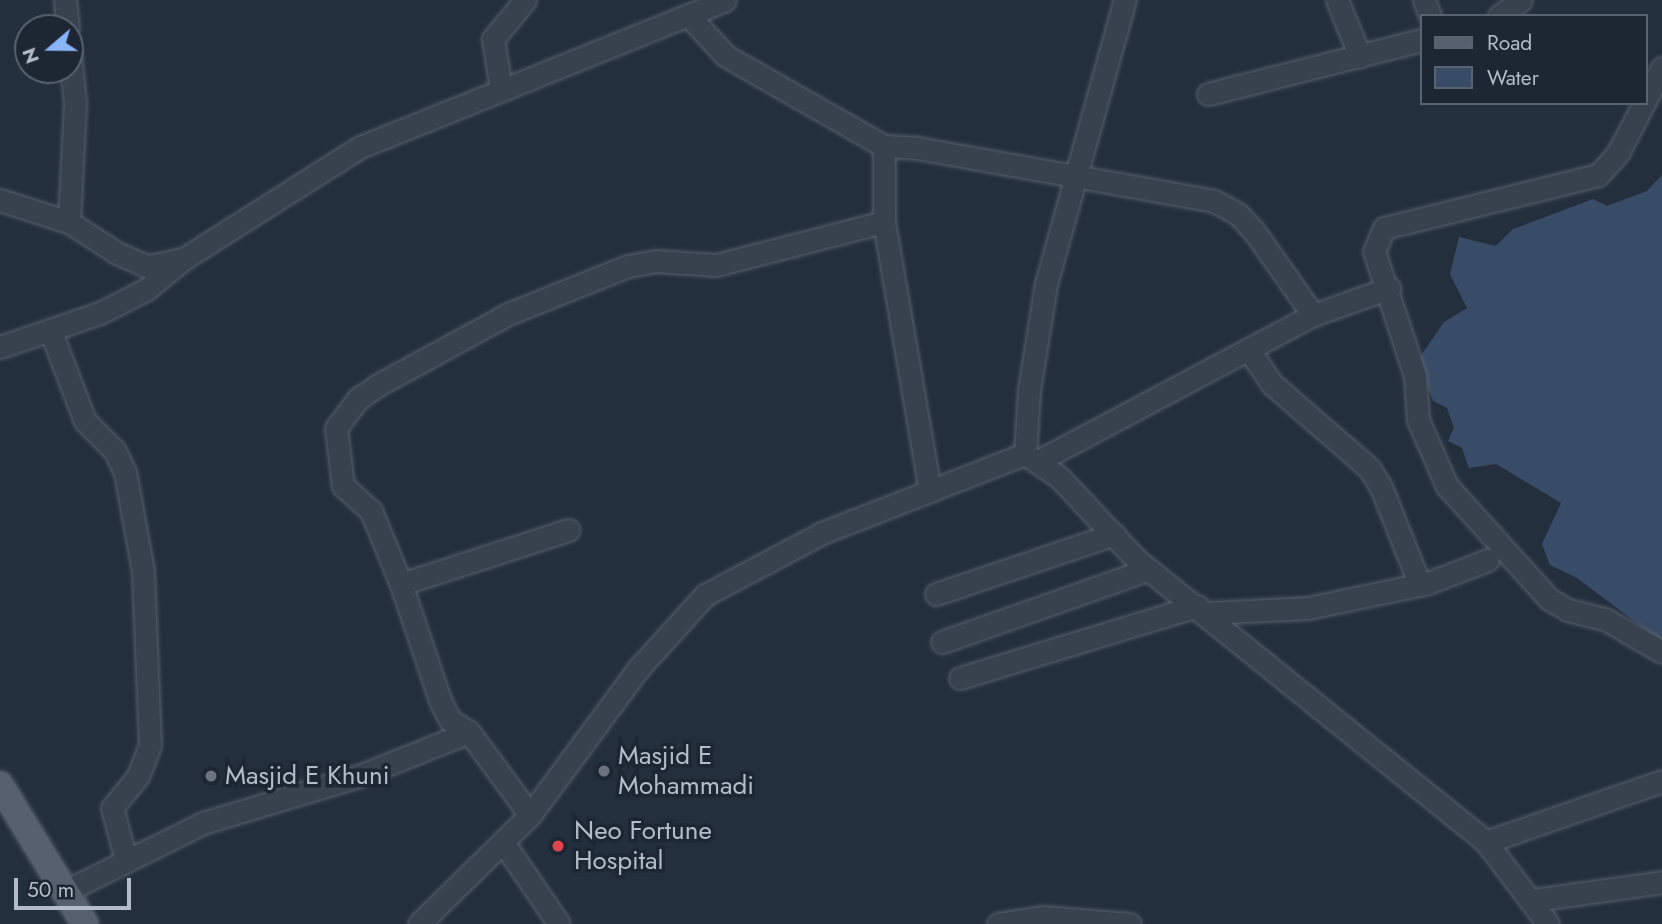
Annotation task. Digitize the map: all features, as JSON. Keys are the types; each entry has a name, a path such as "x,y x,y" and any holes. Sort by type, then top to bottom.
{"main road":[{"path":"0,785 85,924"}],"street":[{"path":"501,89 493,39 525,0"},
{"path":"1125,0 1073,178 1046,284 1029,390 1032,457 1149,569 1486,842 1534,900 1548,924"},
{"path":"1337,0 1360,56"},
{"path":"1502,14 1521,0"},
{"path":"0,347 51,332 148,289 185,258 360,147 707,6 726,56 884,146 917,148 1073,178 1214,201 1238,214 1313,315"},
{"path":"1208,94 1420,41"},
{"path":"1648,95 1662,68"},
{"path":"69,222 75,104 73,84"},
{"path":"1643,105 1618,153 1598,175 1384,228 1374,251 1389,288 1415,376 1418,420 1447,486 1549,599 1568,610 1605,619 1662,652"},
{"path":"884,146 884,222 930,491"},
{"path":"0,200 69,222 117,253 146,266 185,258"},
{"path":"530,816 469,732 450,720 440,700 401,584 371,511 343,486 336,428 359,398 508,314 628,266 656,261 716,265 884,222"},
{"path":"419,924 530,816 638,669 705,595 822,533 930,491 1032,457 1313,315 1389,288"},
{"path":"51,332 85,421 116,451 125,472 143,571 150,745 138,776 112,808 126,860"},
{"path":"1249,349 1272,384 1369,468 1381,487 1420,584"},
{"path":"401,584 568,530"},
{"path":"936,594 1114,534"},
{"path":"960,678 1202,610 1308,608 1420,584 1488,560"},
{"path":"942,642 1149,569"},
{"path":"64,892 203,823 359,776 469,732"},
{"path":"1486,842 1662,781"},
{"path":"503,842 559,924"},
{"path":"1534,900 1662,882"},
{"path":"998,924 1043,917 1130,924"}],"water":[{"path":"1662,175 1662,642 1577,578 1550,565 1542,544 1561,503 1496,464 1469,468 1462,448 1448,441 1454,428 1447,408 1433,401 1418,360 1444,322 1467,308 1450,274 1459,237 1496,246 1513,229 1593,199 1607,206 1647,191"}],"place":[{"name":"Masjid E Mohammadi","path":"604,771"},
{"name":"Masjid E Khuni","path":"211,776"},
{"name":"Neo Fortune Hospital","path":"558,846"}]}
